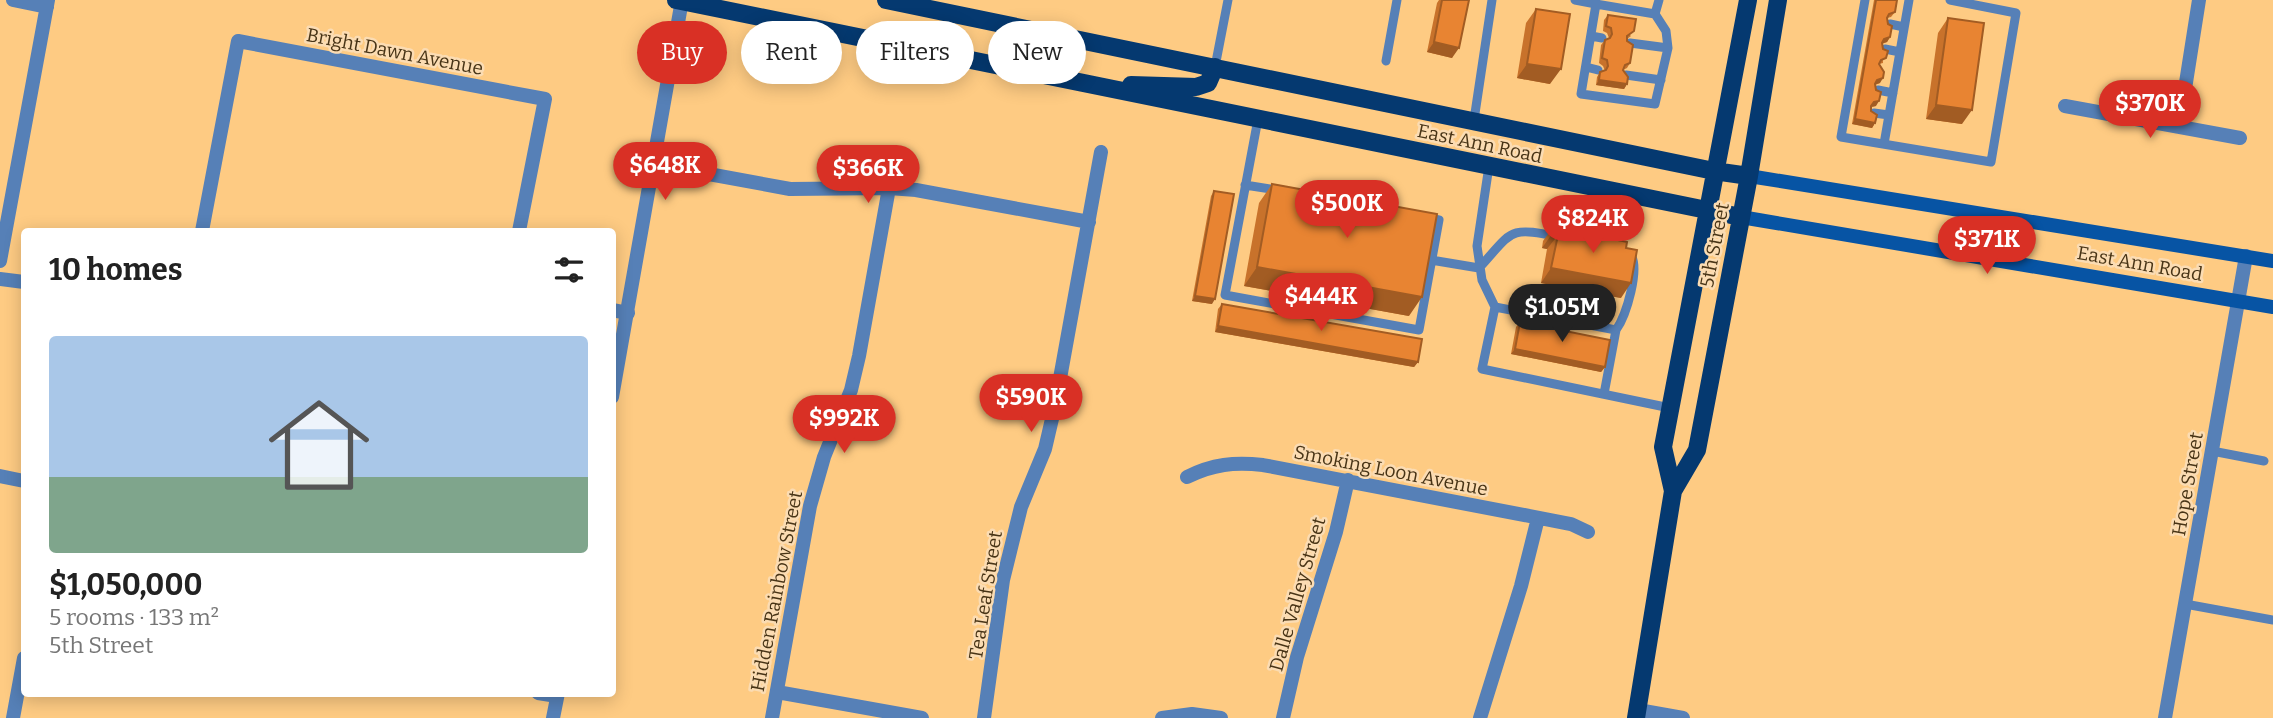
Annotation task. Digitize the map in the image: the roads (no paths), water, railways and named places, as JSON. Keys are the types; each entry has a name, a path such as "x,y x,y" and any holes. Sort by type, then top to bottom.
{"main road":[{"name":"East Ann Road","path":"680,0 1706,212 2273,307"},
{"name":"East Ann Road","path":"886,0 1714,171 2273,261"},
{"name":"5th Street","path":"1673,491 1663,447 1748,0"},
{"name":"5th Street","path":"1637,714 1673,491 1697,450 1749,176 1778,0"},
{"path":"1093,85 1196,87 1208,83 1214,67"}],"street":[{"path":"0,261 48,3 13,0"},
{"path":"616,376 680,0"},
{"path":"2179,127 2199,0"},
{"name":"Bright Dawn Avenue","path":"203,228 238,41 545,99 520,228"},
{"path":"2065,106 2240,138"},
{"name":"Tea Leaf Street","path":"984,718 1003,580 1021,507 1045,449 1050,428 1101,152"},
{"path":"654,164 790,189 916,190 1089,222"},
{"name":"Hidden Rainbow Street","path":"772,718 810,506 824,457 851,390 889,188"},
{"name":"Hope Street","path":"2165,718 2246,257"},
{"path":"0,279 21,282"},
{"path":"616,311 628,313"},
{"name":"Smoking Loon Avenue","path":"1188,477 1208,467 1246,463 1348,480 1571,524 1588,532"},
{"path":"0,476 21,480"},
{"name":"Dalle Valley Street","path":"1283,718 1297,657 1336,532 1348,480"},
{"path":"1480,718 1521,586 1538,518"},
{"path":"13,718 21,674"},
{"path":"777,692 922,718"},
{"path":"553,718 557,697"},
{"path":"1162,718 1192,714 1220,718"},
{"path":"1637,714 1683,718"}],"lane":[{"path":"1214,67 1228,0"},
{"path":"1386,61 1397,0"},
{"path":"1474,120 1492,0"},
{"path":"1575,0 1654,14 1666,31 1668,48 1655,104 1581,94 1596,4"},
{"path":"1654,14 1659,0"},
{"path":"1865,0 1866,20 1862,44 1850,109 1841,137 1991,162 2016,13 1950,0"},
{"path":"1884,144 1893,93 1893,72 1900,52 1909,0"},
{"path":"1890,24 1904,27"},
{"path":"1591,36 1602,38"},
{"path":"1630,43 1668,48"},
{"path":"1885,49 1900,52"},
{"path":"1586,67 1598,70"},
{"path":"1626,75 1661,80"},
{"path":"1878,90 1893,93"},
{"path":"1874,113 1889,115"},
{"path":"1258,119 1225,295 1419,330 1438,220 1413,215"},
{"path":"1489,166 1476,246 1479,268 1495,307 1482,369 1670,408"},
{"path":"1245,185 1284,192"},
{"path":"1479,268 1514,232 1526,230 1574,240"},
{"path":"1604,394 1616,330 1626,314 1635,263 1631,253 1614,249"},
{"path":"1431,260 1479,268"},
{"path":"1495,307 1616,330"},
{"path":"2212,451 2264,461"},
{"path":"2185,604 2273,620"}]}
